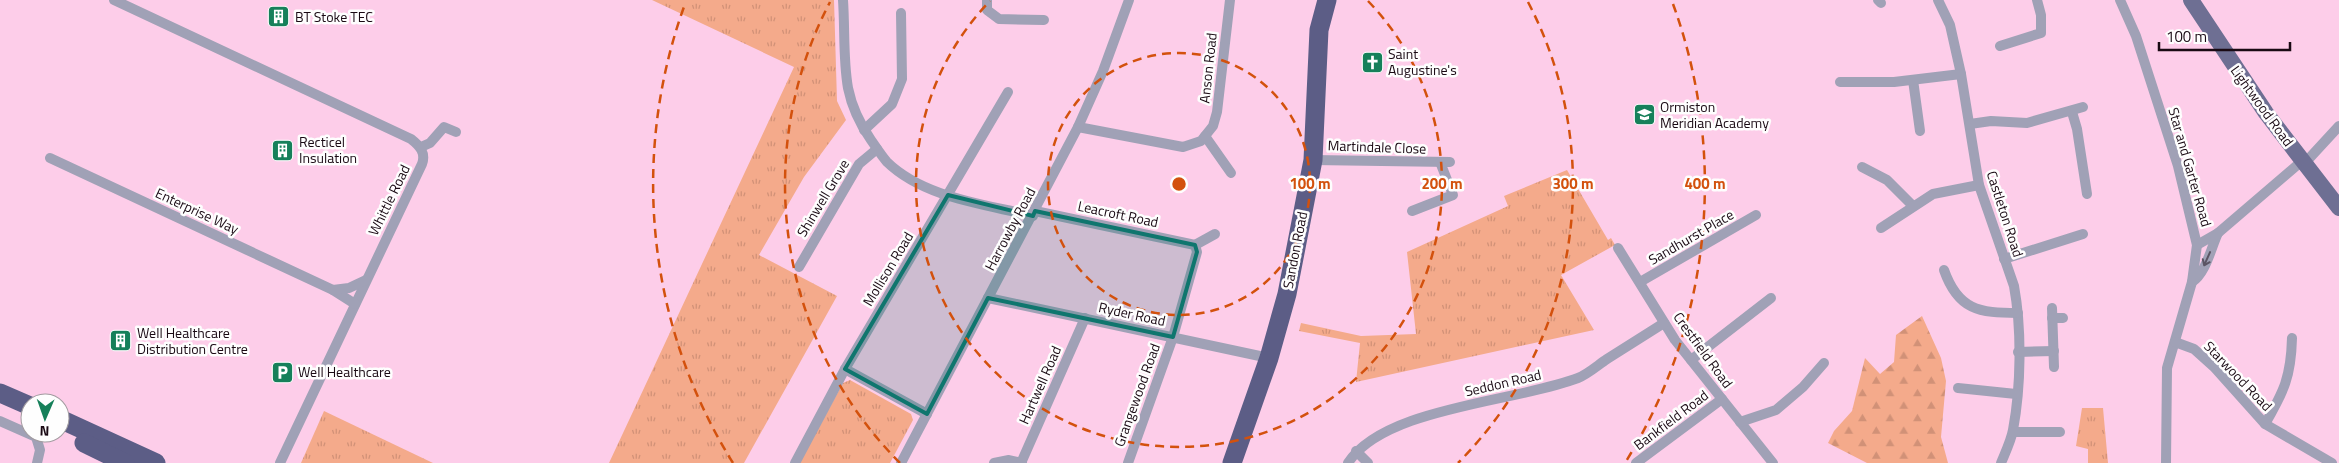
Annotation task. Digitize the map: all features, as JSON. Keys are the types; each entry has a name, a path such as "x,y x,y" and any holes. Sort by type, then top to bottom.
{"highway":[{"name":"Sandon Road","path":"1232,463 1269,358 1287,294 1313,160 1319,30 1327,0"},
{"path":"0,392 20,401"},
{"path":"0,406 20,415"},
{"path":"70,423 156,463"},
{"path":"70,437 125,463"},
{"path":"114,443 167,463"}],"main road":[{"name":"Lightwood Road","path":"2191,0 2234,68 2339,208"}],"street":[{"path":"114,0 411,139 421,147 430,143 444,127 456,132"},
{"name":"Leacroft Road","path":"843,0 848,86 854,109 864,130 887,162 905,176 922,186 948,195 1034,214 1194,244"},
{"path":"988,0 988,10 999,19 1044,20"},
{"name":"Harrowby Road","path":"901,463 1078,128 1103,71 1129,0"},
{"name":"Anson Road","path":"1205,136 1213,126 1217,112 1230,0"},
{"name":"Castleton Road","path":"1939,0 1950,25 1961,74 1979,185 2014,286 2018,313 2018,380 2013,432 2001,463"},
{"path":"2000,46 2041,33 2041,15 2037,0"},
{"name":"Star and Garter Road","path":"2120,0 2136,36 2178,166 2197,245 2192,282 2167,368 2166,463"},
{"path":"864,130 892,104 902,79 901,12"},
{"path":"1845,85 1894,82 1961,74"},
{"path":"1913,80 1920,131"},
{"name":"Mollison Road","path":"795,463 845,369 1008,92"},
{"path":"1970,124 1991,121 2027,123 2072,112 2083,107"},
{"path":"2072,112 2077,129 2087,194"},
{"path":"2197,245 2218,233 2303,162 2339,126"},
{"path":"1078,128 1183,147 1201,141 1205,136 1231,173"},
{"name":"Whittle Road","path":"280,463 422,164 423,155 421,147"},
{"name":"Shinwell Grove","path":"799,267 859,164 878,149"},
{"name":"Enterprise Way","path":"50,158 333,290 355,304"},
{"name":"Martindale Close","path":"1313,160 1445,162 1453,195 1412,211"},
{"path":"1862,167 1887,180 1913,206"},
{"path":"1881,228 1933,194 1979,185"},
{"name":"Sandhurst Place","path":"1640,282 1756,215"},
{"path":"2192,282 2198,278 2218,233"},
{"path":"1173,336 1197,252 1194,244 1215,234"},
{"path":"2004,259 2082,234"},
{"name":"Crestfield Road","path":"1618,248 1675,340 1773,463"},
{"path":"1944,270 1954,293 1967,305 1990,313 2018,313"},
{"path":"333,290 349,288 366,280"},
{"name":"Ryder Road","path":"988,298 1269,358"},
{"path":"1691,360 1771,298"},
{"path":"2054,367 2052,313 2063,318"},
{"name":"Hartwell Road","path":"994,463 1009,460 1022,463 1085,318"},
{"name":"Seddon Road","path":"1348,463 1356,451 1381,433 1437,412 1521,395 1579,377 1664,322"},
{"name":"Grangewood Road","path":"1128,463 1173,336"},
{"path":"2265,424 2288,379 2291,365 2292,338"},
{"name":"Starwood Road","path":"2175,342 2194,349 2214,367 2265,424 2332,463"},
{"path":"2018,352 2054,351"},
{"path":"1740,422 1776,410 1802,387 1824,363"},
{"path":"845,369 927,414"},
{"path":"1958,388 2016,394"},
{"name":"Bankfield Road","path":"1639,462 1722,399"},
{"path":"0,421 36,437 40,450 37,463"},
{"path":"2013,432 2060,432"},
{"path":"1356,451 1368,463"}],"highlighted area":[{"path":"948,195 1033,216 1035,211 1195,245 1197,252 1173,337 988,298 927,414 845,369"}],"green space":[{"path":"652,0 834,0 837,101 846,120 804,177 759,255 837,296 744,463 609,463 794,67"},
{"path":"1567,170 1608,240 1611,238 1615,245 1561,275 1594,330 1356,382 1360,343 1299,331 1301,323 1361,336 1416,334 1407,252 1508,206 1504,196"},
{"path":"1922,316 1941,358 1946,381 1941,437 1948,463 1867,463 1828,443 1834,431 1852,411 1865,358 1880,374 1894,362 1896,335"},
{"path":"850,380 911,414 913,420 890,463 799,463 843,383"},
{"path":"2082,408 2103,408 2108,463 2088,463 2088,449 2076,446"},
{"path":"324,411 433,463 301,463"}],"place":[{"name":"BT Stoke TEC","path":"279,17"},
{"name":"Saint Augustine's","path":"1372,62"},
{"name":"Ormiston Meridian Academy","path":"1644,115"},
{"name":"Recticel Insulation","path":"283,150"},
{"name":"Well Healthcare Distribution Centre","path":"121,341"},
{"name":"Well Healthcare","path":"282,372"}]}
